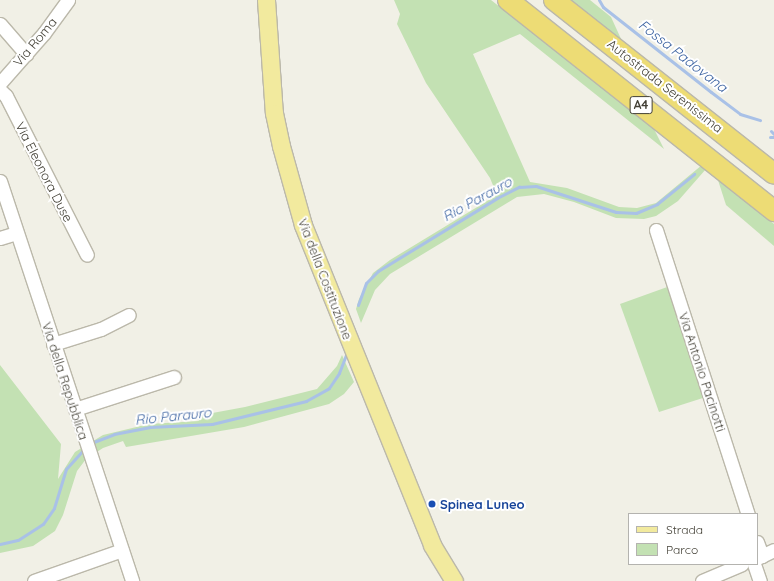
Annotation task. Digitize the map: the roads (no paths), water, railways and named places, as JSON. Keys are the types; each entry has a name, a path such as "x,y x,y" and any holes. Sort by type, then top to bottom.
{"highway":[{"name":"A4","path":"508,0 774,211"},
{"name":"Autostrada Serenissima","path":"554,0 774,174"}],"main road":[{"name":"Via della Costituzione","path":"266,0 274,113 295,198 318,266 432,545 454,581"},
{"name":"Via della Costituzione","path":"432,545 440,581"}],"street":[{"name":"Via Roma","path":"0,83 26,54 68,0"},
{"path":"0,24 26,54"},
{"name":"Via Eleonora Duse","path":"0,90 6,96 87,255"},
{"name":"Via della Repubblica","path":"0,181 132,581"},
{"name":"Via Antonio Pacinotti","path":"656,230 748,513"},
{"path":"0,238 16,233"},
{"path":"53,344 101,329 129,315"},
{"path":"75,409 174,378"},
{"path":"34,581 122,550"},
{"path":"760,581 758,559 774,550"},
{"path":"702,581 740,565"}],"waterway":[{"name":"Fossa Padovana","path":"599,0 603,7 740,114 760,120"},
{"name":"Fossa Padovana","path":"771,131 774,134"},
{"name":"Rio Parauro","path":"358,305 366,283 378,271 497,198 519,187 536,186 616,212 636,213 657,204 694,174"},
{"name":"Rio Parauro","path":"91,443 114,434 150,427 212,424 306,401 329,388 339,373 347,352"},
{"name":"Rio Parauro","path":"0,544 18,540 43,524 54,508 66,469 85,448"}],"place":[{"name":"Spinea Luneo","path":"432,504"}]}
